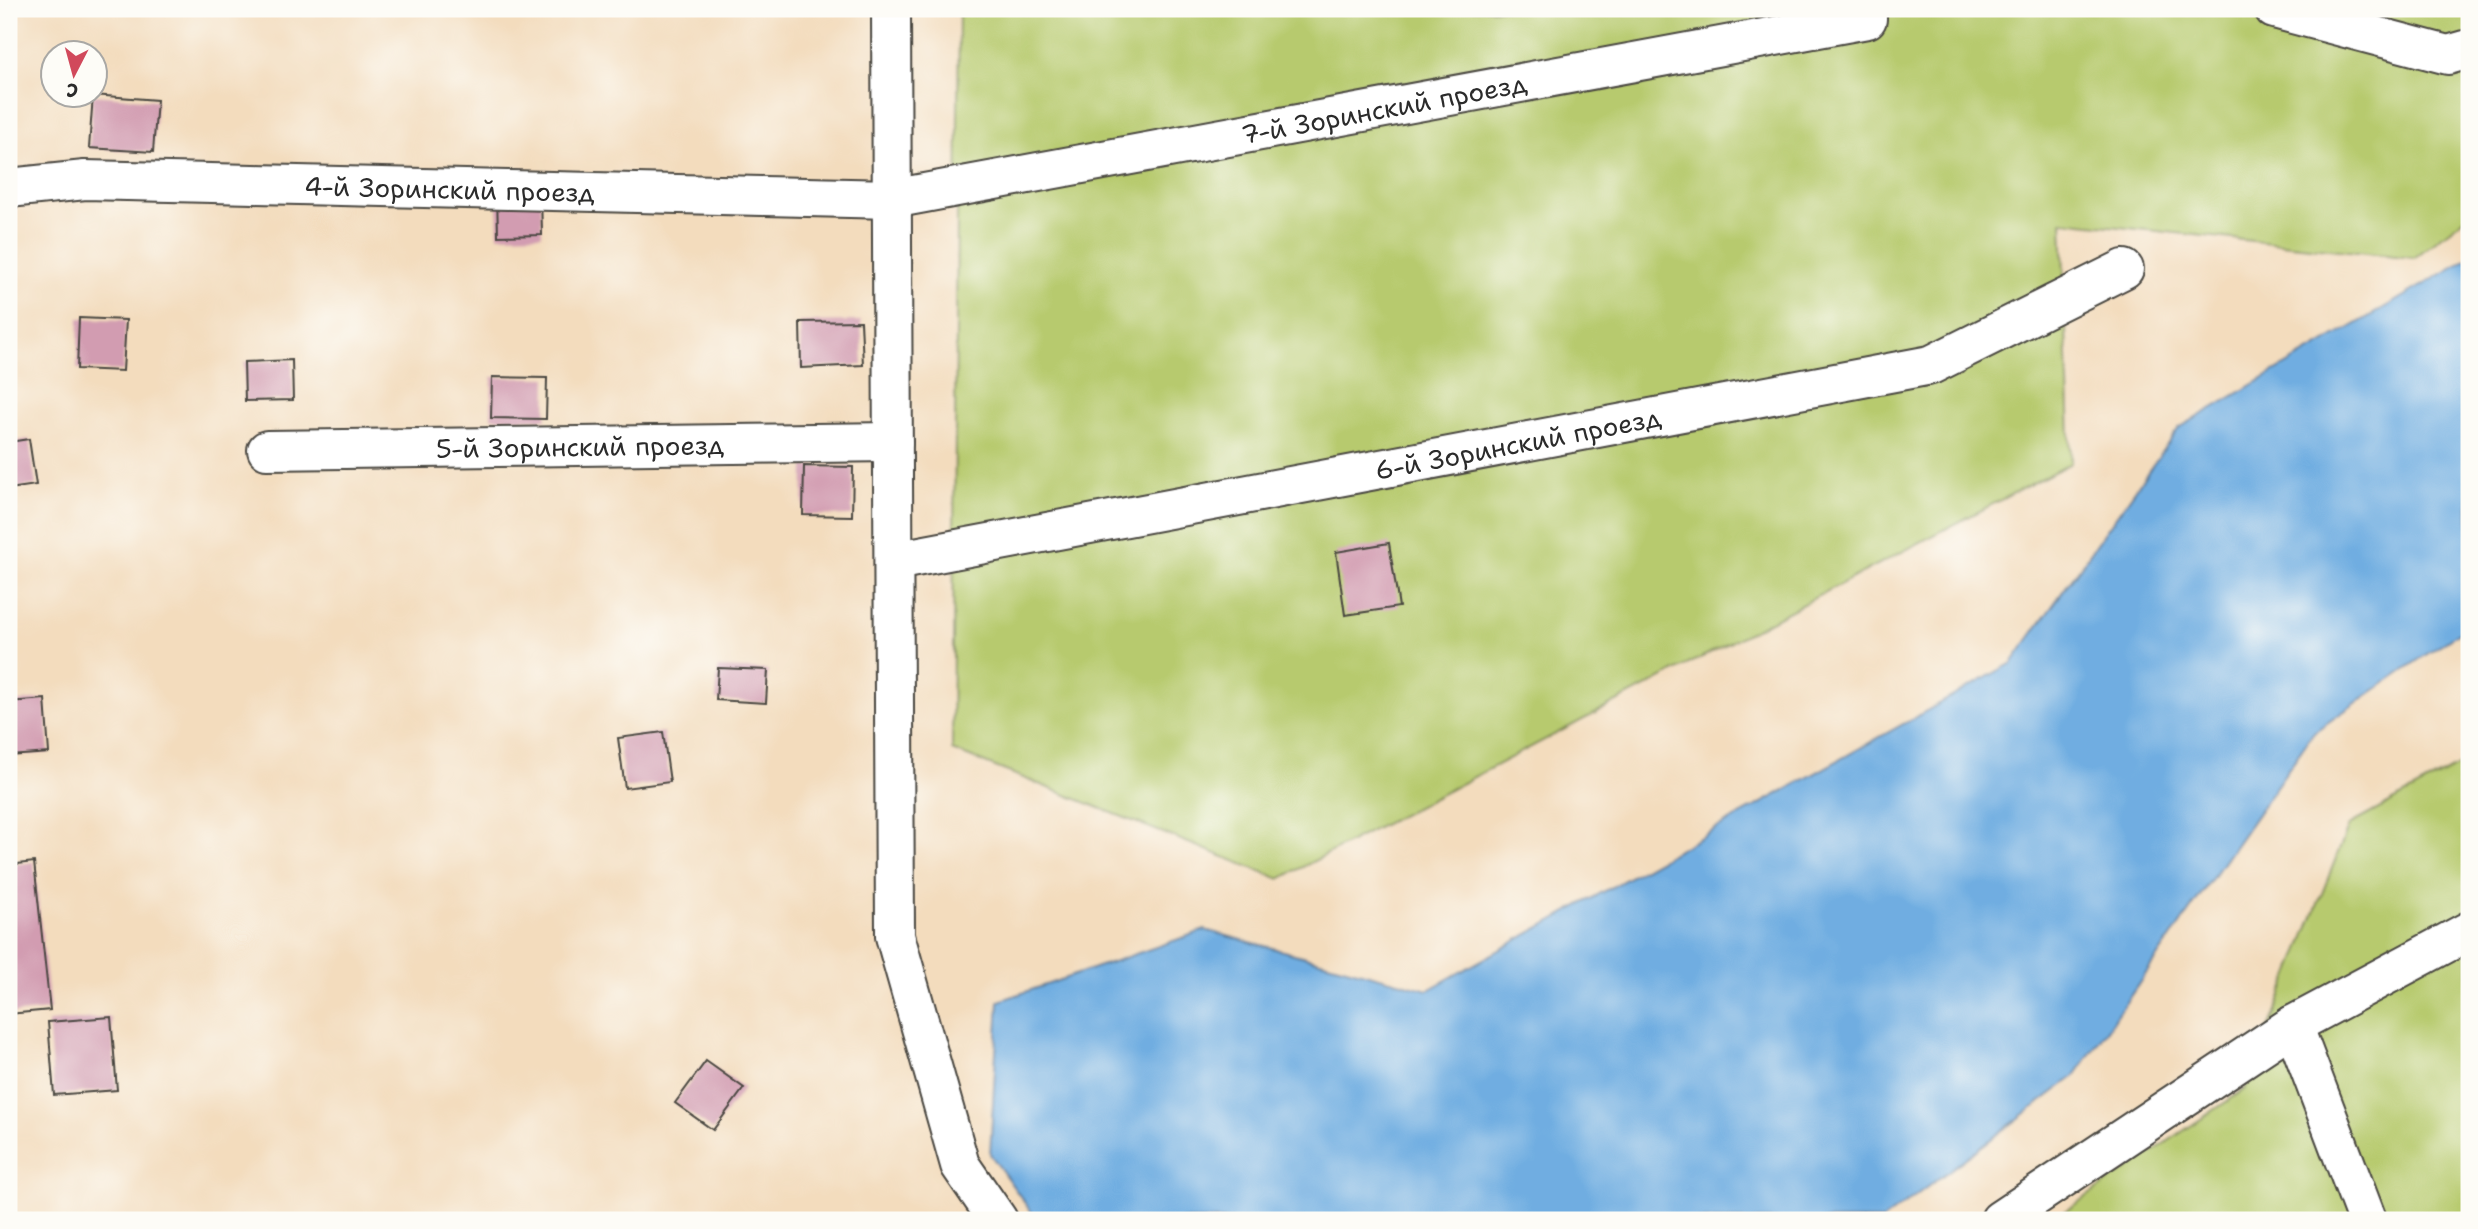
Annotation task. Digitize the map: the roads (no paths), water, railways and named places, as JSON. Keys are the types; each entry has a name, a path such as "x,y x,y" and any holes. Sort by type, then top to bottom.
{"street":[{"path":"891,9 895,936 960,1165 998,1220"},
{"name":"7-й Зоринский проезд","path":"892,199 1867,19 1867,9"},
{"path":"2274,9 2448,55 2469,49"},
{"name":"4-й Зоринский проезд","path":"9,188 85,180 892,199"},
{"name":"6-й Зоринский проезд","path":"894,561 1931,365 2124,270"},
{"name":"5-й Зоринский проезд","path":"267,450 893,442"},
{"path":"2000,1220 2293,1025 2469,930"},
{"path":"2293,1025 2367,1220"}],"water":[{"path":"2469,258 2469,625 2314,732 2074,1077 1883,1220 1037,1220 990,1154 999,1001 1205,930 1428,990 2012,663 2179,428"}]}
